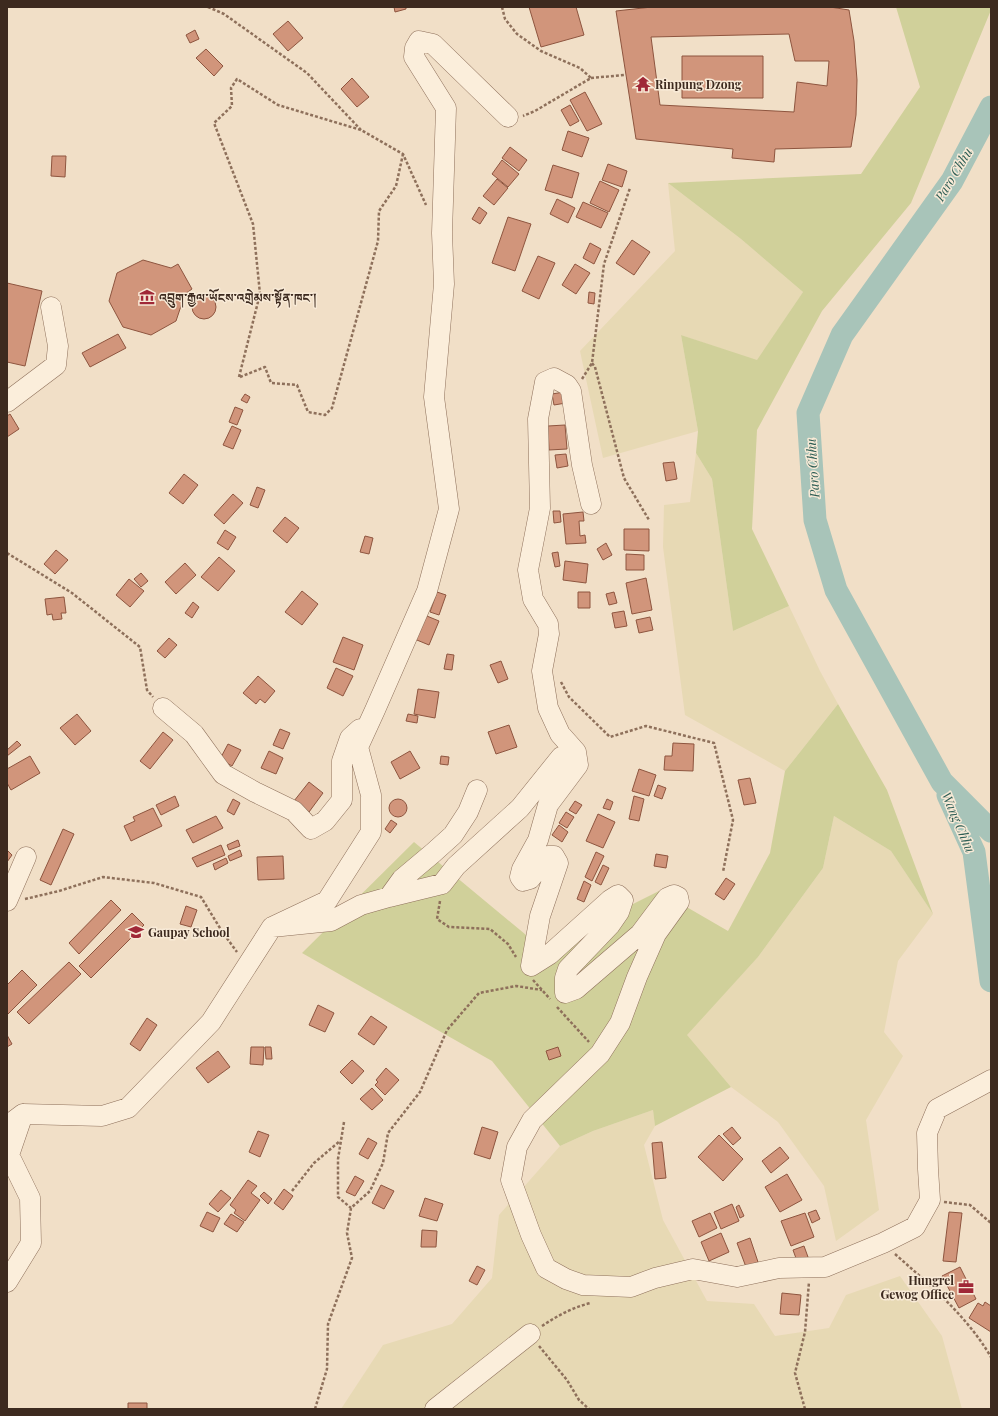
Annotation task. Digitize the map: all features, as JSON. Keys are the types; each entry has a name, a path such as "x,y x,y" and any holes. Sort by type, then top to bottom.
{"street":[{"path":"7,1282 31,1243 30,1198 10,1155 15,1120 102,1116 128,1108 211,1022 272,927 327,901 371,832 371,795 358,746 376,710 427,591 449,509 434,397 444,284 442,233 446,108 414,56 415,48 419,41 433,44 508,117"},
{"path":"7,402 56,365 58,346 51,308"},
{"path":"528,968 540,916 558,863 554,856 548,856 530,879 523,882 520,877 522,869 538,840 548,805 578,765 576,752 560,734 548,708 542,671 550,634 548,624 533,599 528,570 540,508 538,419 545,382 554,378 567,385 571,391 582,465 591,504"},
{"path":"163,708 194,734 223,774 294,811 311,829 325,821 342,800 342,761 350,738 364,726 376,710"},
{"path":"272,927 331,921 361,905 442,884 456,866 520,808 561,757 576,752"},
{"path":"389,897 402,879 453,835 468,812 477,790"},
{"path":"14,900 26,857"},
{"path":"528,968 550,954 610,900 618,895 623,900 619,912 610,924 568,969 565,978 553,995"},
{"path":"553,995 576,988 640,934 667,898 674,895 678,897 679,902 656,934 637,977 620,1023 600,1054 532,1120 517,1147 511,1180 531,1235 546,1268 566,1279 583,1285 631,1287 655,1278 693,1269 736,1277 780,1268 825,1267 883,1242 915,1226 930,1200 927,1133 937,1109 991,1080"},
{"path":"435,1409 530,1334"}],"path":[{"path":"208,7 224,14 307,73 361,130"},
{"path":"502,7 505,19 517,34 541,51 580,68 591,78"},
{"path":"508,117 522,116 535,111 591,78 624,74"},
{"path":"403,154 396,186 379,211 378,241 332,408 325,415 308,412 297,385 270,383 265,367 239,377 260,294 254,224 214,123 232,106 231,88 237,79 278,105 361,130 403,154 429,211"},
{"path":"567,385 582,380 592,363 604,264 630,188"},
{"path":"592,363 595,367 624,478 649,520"},
{"path":"7,553 72,593 140,647 147,690 163,708"},
{"path":"559,678 569,697 610,737 646,726 714,743 733,820 723,872"},
{"path":"14,900 59,891 103,877 154,883 200,897 247,965"},
{"path":"442,884 436,919 449,927 490,929 508,944 553,995 600,1054"},
{"path":"315,1409 327,1369 328,1324 352,1258 347,1233 351,1208 370,1191 383,1163 388,1133 420,1092 447,1030 479,993 516,986 553,995"},
{"path":"344,1122 338,1159 338,1197 351,1208"},
{"path":"292,1191 314,1163 340,1141"},
{"path":"930,1200 970,1205 991,1223"},
{"path":"883,1242 946,1298 980,1339 991,1357"},
{"path":"805,1409 795,1373 805,1332 810,1267"},
{"path":"589,1409 579,1400 567,1380 530,1334 555,1318 580,1306 593,1302"}],"shaded area":[{"path":"668,183 741,239 803,292 757,361 681,335 698,431 603,458 580,351 675,251"},
{"path":"696,453 712,479 733,631 789,606 820,671 838,704 785,771 685,715 663,547 664,505 690,502"},
{"path":"834,816 891,851 933,914 898,961 884,1032 903,1056 866,1120 879,1210 836,1241 824,1186 778,1122 731,1087 686,1035 758,957 823,868"},
{"path":"653,1110 655,1126 644,1145 663,1220 707,1301 754,1304 775,1336 829,1328 846,1295 900,1276 942,1336 962,1409 341,1409 383,1345 452,1324 492,1278 499,1215 560,1146 593,1131"}],"green space":[{"path":"896,7 991,7 991,10 911,203 822,311 757,430 752,529 789,606 733,631 712,479 696,453 698,431 681,335 757,360 803,292 741,239 668,183 861,174 920,87"},
{"path":"838,704 887,790 933,914 891,851 834,816 823,868 758,957 687,1035 731,1087 655,1126 653,1110 593,1131 560,1146 492,1061 302,953 414,842 543,949 659,891 728,931 770,853 785,771"}],"building":[{"path":"394,7 406,7 406,9 395,12"},
{"path":"529,7 576,7 584,35 541,47"},
{"name":"Rinpung Dzong","path":"652,7 830,7 849,10 854,41 857,80 856,115 851,147 775,149 774,162 732,158 733,149 636,139 616,11","holes":["789,34 795,61 829,61 827,86 797,82 794,112 660,105 651,37"]},
{"path":"288,21 303,38 288,51 273,34"},
{"path":"195,30 199,39 190,43 186,35"},
{"path":"206,49 223,66 214,76 196,58"},
{"path":"682,56 763,56 763,98 682,98"},
{"path":"352,78 369,97 357,107 341,89"},
{"path":"585,92 602,124 587,131 570,100"},
{"path":"570,105 579,121 570,126 561,110"},
{"path":"568,131 589,138 582,157 562,150"},
{"path":"510,147 527,160 519,171 502,158"},
{"path":"52,156 66,156 65,177 51,176"},
{"path":"502,160 519,174 508,187 492,174"},
{"path":"608,164 627,171 622,187 602,180"},
{"path":"553,165 579,173 572,198 545,190"},
{"path":"497,179 508,188 494,205 483,196"},
{"path":"600,181 619,190 609,212 590,203"},
{"path":"557,199 575,208 568,223 550,214"},
{"path":"583,202 608,213 601,228 576,217"},
{"path":"479,207 487,213 480,224 472,219"},
{"path":"508,217 531,224 515,271 492,263"},
{"path":"632,240 650,252 634,275 616,263"},
{"path":"590,243 601,249 594,264 583,258"},
{"path":"538,256 555,263 539,299 522,291"},
{"name":"འབྲུག་རྒྱལ་ཡོངས་འགྲེམས་སྟོན་ཁང་།","path":"143,260 171,268 178,264 192,289 185,294 176,321 151,335 123,327 109,301 117,273"},
{"path":"575,264 590,273 576,294 562,285"},
{"path":"7,283 42,291 25,366 7,362"},
{"path":"589,292 595,293 594,304 588,303"},
{"path":"204,295 212,299 216,307 212,315 204,319 196,315 192,307 196,299"},
{"path":"118,334 126,348 90,367 82,353"},
{"path":"564,392 566,403 554,405 552,394"},
{"path":"245,394 250,397 247,403 241,400"},
{"path":"235,407 243,410 237,425 229,422"},
{"path":"10,414 19,429 7,437 7,416"},
{"path":"565,425 567,449 549,450 548,426"},
{"path":"232,426 241,430 233,449 223,445"},
{"path":"566,454 568,466 557,468 555,455"},
{"path":"674,462 677,479 666,481 663,463"},
{"path":"184,474 198,485 183,504 169,493"},
{"path":"257,487 265,490 258,508 250,505"},
{"path":"233,494 243,503 224,524 214,515"},
{"path":"553,511 560,511 561,522 554,523"},
{"path":"583,512 584,521 579,521 580,536 585,535 586,543 566,544 563,514"},
{"path":"285,517 299,528 287,543 273,531"},
{"path":"624,529 649,529 649,551 624,550"},
{"path":"225,530 236,537 228,550 217,543"},
{"path":"365,536 373,538 369,554 360,552"},
{"path":"606,543 612,555 603,560 597,549"},
{"path":"56,550 68,560 55,574 44,564"},
{"path":"558,552 560,566 555,567 552,553"},
{"path":"626,554 644,555 644,570 626,570"},
{"path":"219,557 235,571 218,591 201,577"},
{"path":"565,561 588,564 586,583 563,580"},
{"path":"185,563 196,575 176,594 165,582"},
{"path":"141,573 148,581 141,587 134,579"},
{"path":"646,578 652,610 632,614 626,583"},
{"path":"129,579 144,591 130,607 116,595"},
{"path":"302,591 318,604 302,625 285,612"},
{"path":"437,592 446,595 439,615 430,612"},
{"path":"578,592 590,592 590,608 578,608"},
{"path":"614,592 617,603 609,605 606,594"},
{"path":"64,597 66,613 61,613 62,619 53,620 52,614 47,615 45,599"},
{"path":"193,602 199,607 192,618 185,613"},
{"path":"624,611 627,626 615,628 612,613"},
{"path":"422,614 439,621 429,645 412,638"},
{"path":"650,617 653,630 639,633 636,620"},
{"path":"343,637 363,645 354,670 333,662"},
{"path":"169,638 177,645 165,658 157,651"},
{"path":"447,654 454,655 452,670 444,669"},
{"path":"501,661 508,679 498,683 490,665"},
{"path":"336,668 353,676 343,696 327,688"},
{"path":"258,676 275,691 265,703 260,699 256,704 243,693"},
{"path":"418,689 439,692 435,718 414,714"},
{"path":"77,714 91,731 75,745 60,728"},
{"path":"408,714 418,716 417,723 406,721"},
{"path":"509,725 517,747 496,754 488,732"},
{"path":"280,729 290,733 283,749 273,745"},
{"path":"163,732 173,740 150,769 140,761"},
{"path":"17,741 21,745 7,756 7,750"},
{"path":"673,743 694,744 693,771 664,770 665,756 672,756"},
{"path":"228,744 241,750 232,766 220,759"},
{"path":"269,751 283,758 276,774 261,768"},
{"path":"410,751 420,768 400,779 391,762"},
{"path":"30,756 40,773 11,790 7,783 7,769"},
{"path":"441,756 449,757 448,765 440,764"},
{"path":"639,769 656,775 649,796 632,791"},
{"path":"750,778 756,803 744,805 738,780"},
{"path":"309,782 323,793 309,812 294,801"},
{"path":"658,785 666,788 662,799 654,796"},
{"path":"175,796 179,806 161,815 156,805"},
{"path":"634,796 644,799 639,821 629,819"},
{"path":"233,799 240,803 234,815 227,811"},
{"path":"398,799 404,802 407,808 404,814 398,817 392,814 389,808 392,802"},
{"path":"607,799 613,802 610,810 603,808"},
{"path":"575,801 582,805 576,814 569,810"},
{"path":"153,808 162,826 131,841 124,826 135,821 133,817"},
{"path":"566,812 574,817 567,828 559,823"},
{"path":"598,814 615,822 603,848 586,841"},
{"path":"216,816 223,828 193,843 186,830"},
{"path":"391,820 397,824 390,833 385,829"},
{"path":"559,825 568,832 562,842 552,835"},
{"path":"63,829 74,834 51,885 40,880"},
{"path":"238,840 240,846 229,850 227,845"},
{"path":"221,845 225,855 197,867 192,858"},
{"path":"7,850 12,855 7,862"},
{"path":"240,850 242,856 230,861 228,856"},
{"path":"596,852 604,856 592,881 585,877"},
{"path":"656,854 668,856 666,868 654,866"},
{"path":"283,856 284,879 258,880 257,857"},
{"path":"226,858 228,863 215,870 213,864"},
{"path":"603,865 609,868 601,885 595,882"},
{"path":"726,878 735,884 724,900 715,894"},
{"path":"584,881 591,885 584,902 577,899"},
{"path":"111,900 121,910 79,954 69,943"},
{"path":"186,906 197,910 191,927 180,924"},
{"path":"132,913 144,925 91,978 79,966"},
{"path":"69,962 81,974 29,1024 17,1012"},
{"path":"22,970 37,985 7,1015 7,985"},
{"path":"318,1005 334,1013 325,1032 309,1025"},
{"path":"371,1016 387,1027 374,1045 358,1034"},
{"path":"147,1018 157,1025 140,1051 130,1044"},
{"path":"7,1035 12,1044 7,1047"},
{"path":"251,1047 264,1047 263,1065 250,1064"},
{"path":"265,1047 271,1047 272,1059 266,1059"},
{"path":"558,1047 561,1056 549,1060 546,1051"},
{"path":"218,1051 230,1067 208,1083 196,1068"},
{"path":"352,1060 364,1071 352,1084 340,1072"},
{"path":"386,1068 399,1080 385,1095 375,1085 378,1082 376,1080"},
{"path":"372,1088 383,1100 372,1110 360,1099"},
{"path":"482,1127 498,1132 490,1159 474,1154"},
{"path":"732,1127 741,1138 733,1145 723,1134"},
{"path":"258,1131 269,1135 260,1157 249,1152"},
{"path":"719,1135 743,1159 723,1181 698,1157"},
{"path":"368,1138 377,1143 368,1159 359,1154"},
{"path":"662,1142 666,1178 655,1179 652,1143"},
{"path":"780,1147 789,1158 771,1173 762,1161"},
{"path":"787,1174 802,1200 780,1212 765,1187"},
{"path":"355,1176 364,1181 355,1196 346,1192"},
{"path":"248,1180 257,1186 251,1193 260,1200 245,1221 234,1213 236,1210 230,1205"},
{"path":"381,1185 394,1191 384,1209 372,1203"},
{"path":"284,1189 293,1196 283,1210 274,1203"},
{"path":"221,1190 231,1198 218,1212 209,1204"},
{"path":"264,1192 272,1199 268,1204 260,1196"},
{"path":"425,1198 443,1204 437,1221 419,1216"},
{"path":"732,1204 739,1221 721,1229 714,1212"},
{"path":"739,1205 744,1216 740,1218 736,1207"},
{"path":"816,1210 820,1219 812,1223 808,1213"},
{"path":"207,1212 220,1218 213,1232 200,1226"},
{"path":"949,1212 962,1213 956,1262 943,1261"},
{"path":"710,1213 717,1228 699,1237 692,1221"},
{"path":"805,1213 814,1237 791,1246 781,1221"},
{"path":"231,1214 244,1222 237,1232 224,1224"},
{"path":"422,1230 437,1231 436,1247 421,1247"},
{"path":"721,1233 729,1252 709,1261 701,1242"},
{"path":"750,1238 758,1262 746,1267 737,1243"},
{"path":"804,1246 808,1257 797,1261 793,1250"},
{"path":"477,1266 485,1270 477,1285 469,1281"},
{"path":"960,1267 976,1299 959,1308 942,1276"},
{"path":"782,1293 801,1295 799,1315 780,1314"},
{"path":"985,1302 991,1306 991,1332 969,1318 978,1303 983,1306"},
{"path":"128,1403 147,1403 147,1409 128,1409"}],"waterway":[{"name":"Paro Chhu","path":"991,107 952,181 842,335 808,413 815,520 836,590 942,782 991,831"},
{"name":"Wang Chhu","path":"948,795 974,852 991,981"}],"place":[{"name":"Rinpung Dzong","path":"643,84"},
{"name":"འབྲུག་རྒྱལ་ཡོངས་འགྲེམས་སྟོན་ཁང་།","path":"147,297"},
{"name":"Gaupay School","path":"136,932"},
{"name":"Hungrel Gewog Office","path":"966,1287"}]}
